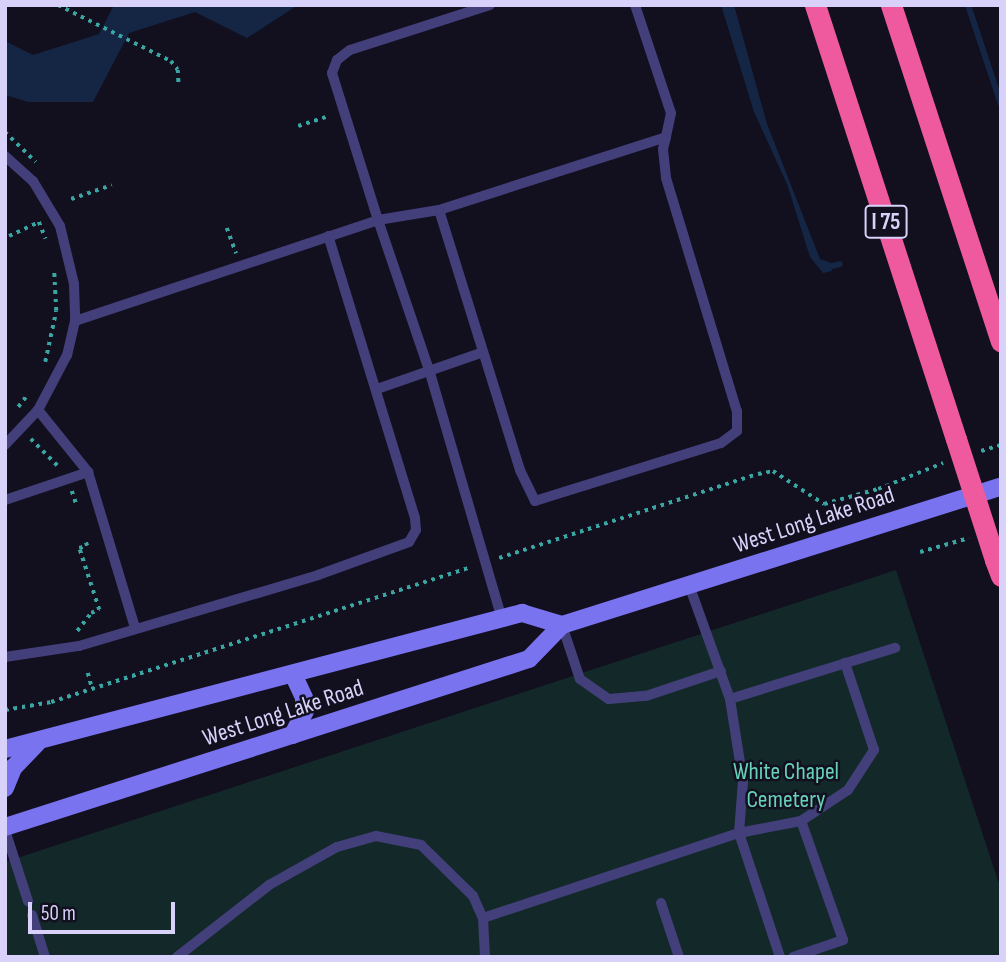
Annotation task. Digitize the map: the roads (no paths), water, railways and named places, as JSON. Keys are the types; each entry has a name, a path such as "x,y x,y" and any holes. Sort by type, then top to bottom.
{"highway":[{"name":"I 75","path":"815,5 954,450 998,568"},
{"path":"891,5 1001,341"}],"main road":[{"name":"West Long Lake Road","path":"5,829 529,659 562,625 1001,487"},
{"name":"West Long Lake Road","path":"5,749 502,618 522,614 562,625"},
{"path":"293,674 304,698 305,711 293,735"},
{"path":"5,788 25,752 42,739"}],"lane":[{"path":"490,5 350,50 337,60 332,72 430,373 502,618"},
{"path":"439,211 520,470 535,501 721,443 737,431 737,411 666,178 666,137 671,113 635,5"},
{"path":"75,321 378,220 439,211 666,137"},
{"path":"5,156 33,181 60,226 75,284 75,321 67,355 38,410 5,445"},
{"path":"5,657 79,646 318,575 409,542 416,530 415,518 328,236"},
{"path":"377,389 430,373 483,352"},
{"path":"38,410 88,472 135,628"},
{"path":"5,500 88,472"},
{"path":"689,585 730,699 743,781 739,833 780,957"},
{"path":"562,625 580,680 609,699 646,696 721,671"},
{"path":"730,699 895,648"},
{"path":"483,918 739,833 801,821 848,790 874,750 845,663"},
{"path":"793,957 842,940 801,821"},
{"path":"5,829 28,901"},
{"path":"177,957 269,885 337,847 376,836 421,845 473,897 483,918 485,957"},
{"path":"661,903 679,957"},
{"path":"32,915 45,957"}],"water":[{"path":"114,5 298,5 247,38 195,12 129,33 93,102 28,102 5,95 5,41 33,55 99,34"},
{"path":"721,5 734,5 767,124 820,259 831,263 832,271 823,273 810,257 787,184 754,112"}],"waterway":[{"path":"968,5 1001,104"},
{"path":"832,266 840,264"}],"park label":[{"name":"White Chapel Cemetery","path":"786,786"}]}
